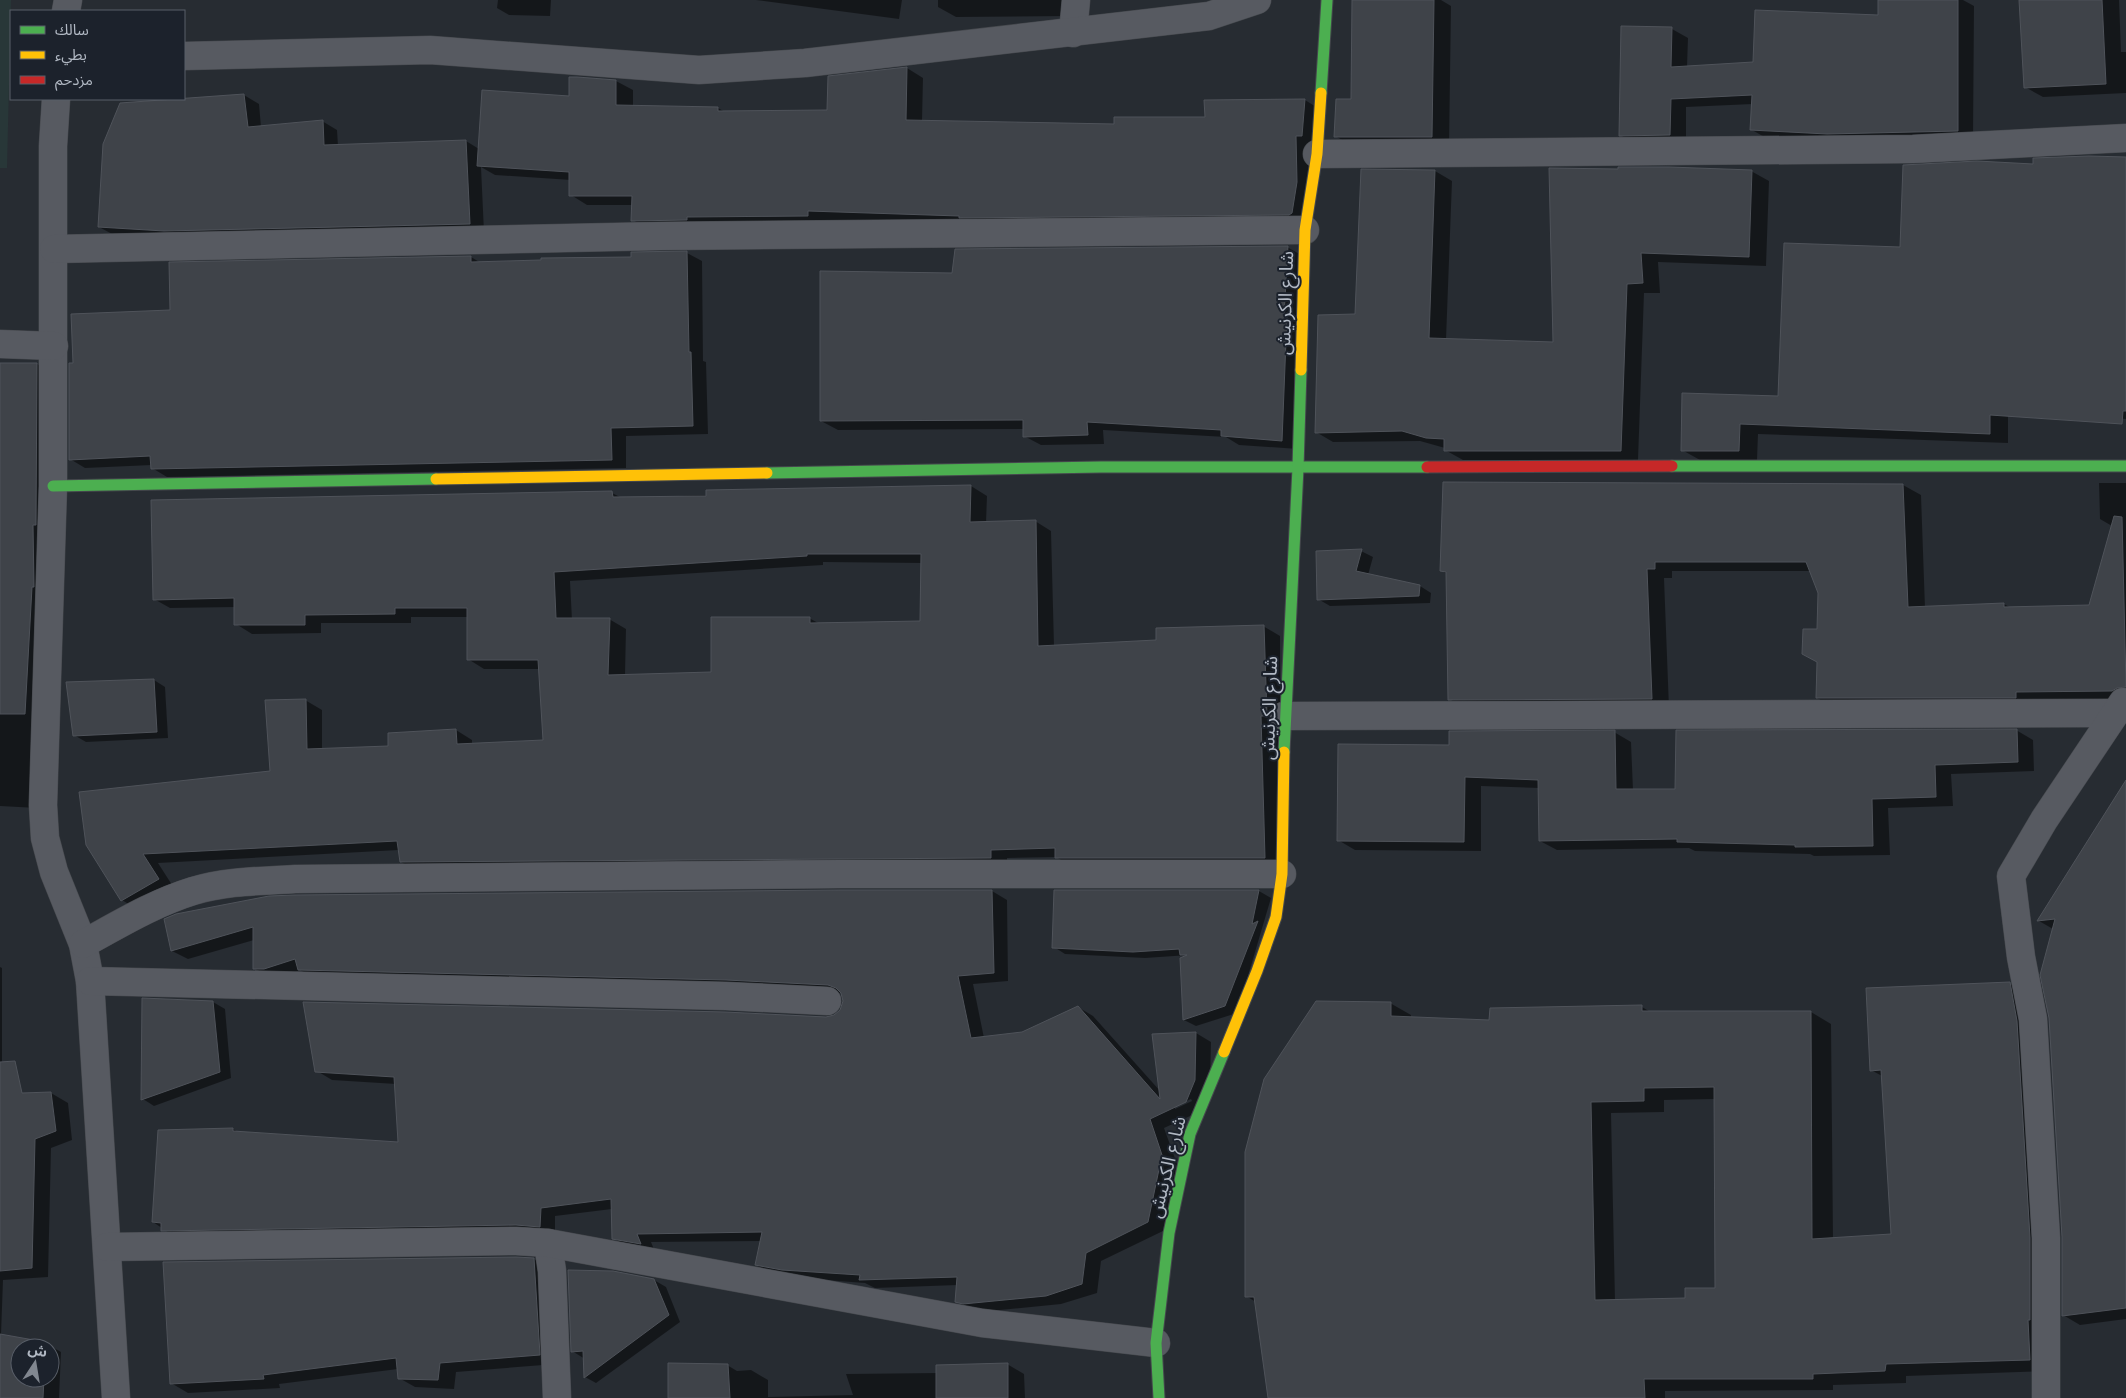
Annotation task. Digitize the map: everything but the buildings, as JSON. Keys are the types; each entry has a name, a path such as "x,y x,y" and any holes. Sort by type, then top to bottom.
{"street":[{"path":"1074,33 1076,0"},
{"path":"185,56 430,50 699,70 805,63 1074,33 1209,16 1258,0"},
{"name":"شارع الكرنيش","path":"1159,1398 1156,1344 1168,1233 1190,1134 1257,971 1276,917 1282,874 1284,716 1298,468 1305,230 1317,154 1327,0"},
{"path":"56,100 52,146 54,486 43,805 45,838 54,872 83,944 90,981 116,1398"},
{"path":"1317,154 1914,149 2126,138"},
{"path":"54,248 651,236 1305,230"},
{"path":"0,344 54,346"},
{"path":"54,486 1092,468 2126,466"},
{"path":"1284,716 2120,705"},
{"path":"2046,1398 2046,1238 2033,1019 2021,957 2011,876 2044,820 2120,705"},
{"path":"83,944 151,908 194,891 240,882 295,879 830,874 1282,874"},
{"path":"90,981 726,996 826,1001"},
{"path":"548,1243 552,1271 557,1398"},
{"path":"107,1247 548,1243 982,1324 1156,1344"}],"shaded area":[{"path":"0,0 11,0 7,168 0,168"}],"traffic: fast":[{"path":"1321,93 1327,0"},
{"path":"1284,752 1301,370"},
{"path":"1672,466 2126,466"},
{"path":"767,473 1101,467 1427,467"},
{"path":"53,486 436,479"},
{"path":"1159,1398 1156,1343 1169,1233 1190,1134 1224,1052"}],"traffic: slow":[{"path":"1301,370 1305,230 1317,154 1321,93"},
{"path":"436,479 767,473"},
{"path":"1224,1052 1257,971 1276,917 1282,874 1284,752"}],"traffic: jam":[{"path":"1427,467 1672,466"}]}
